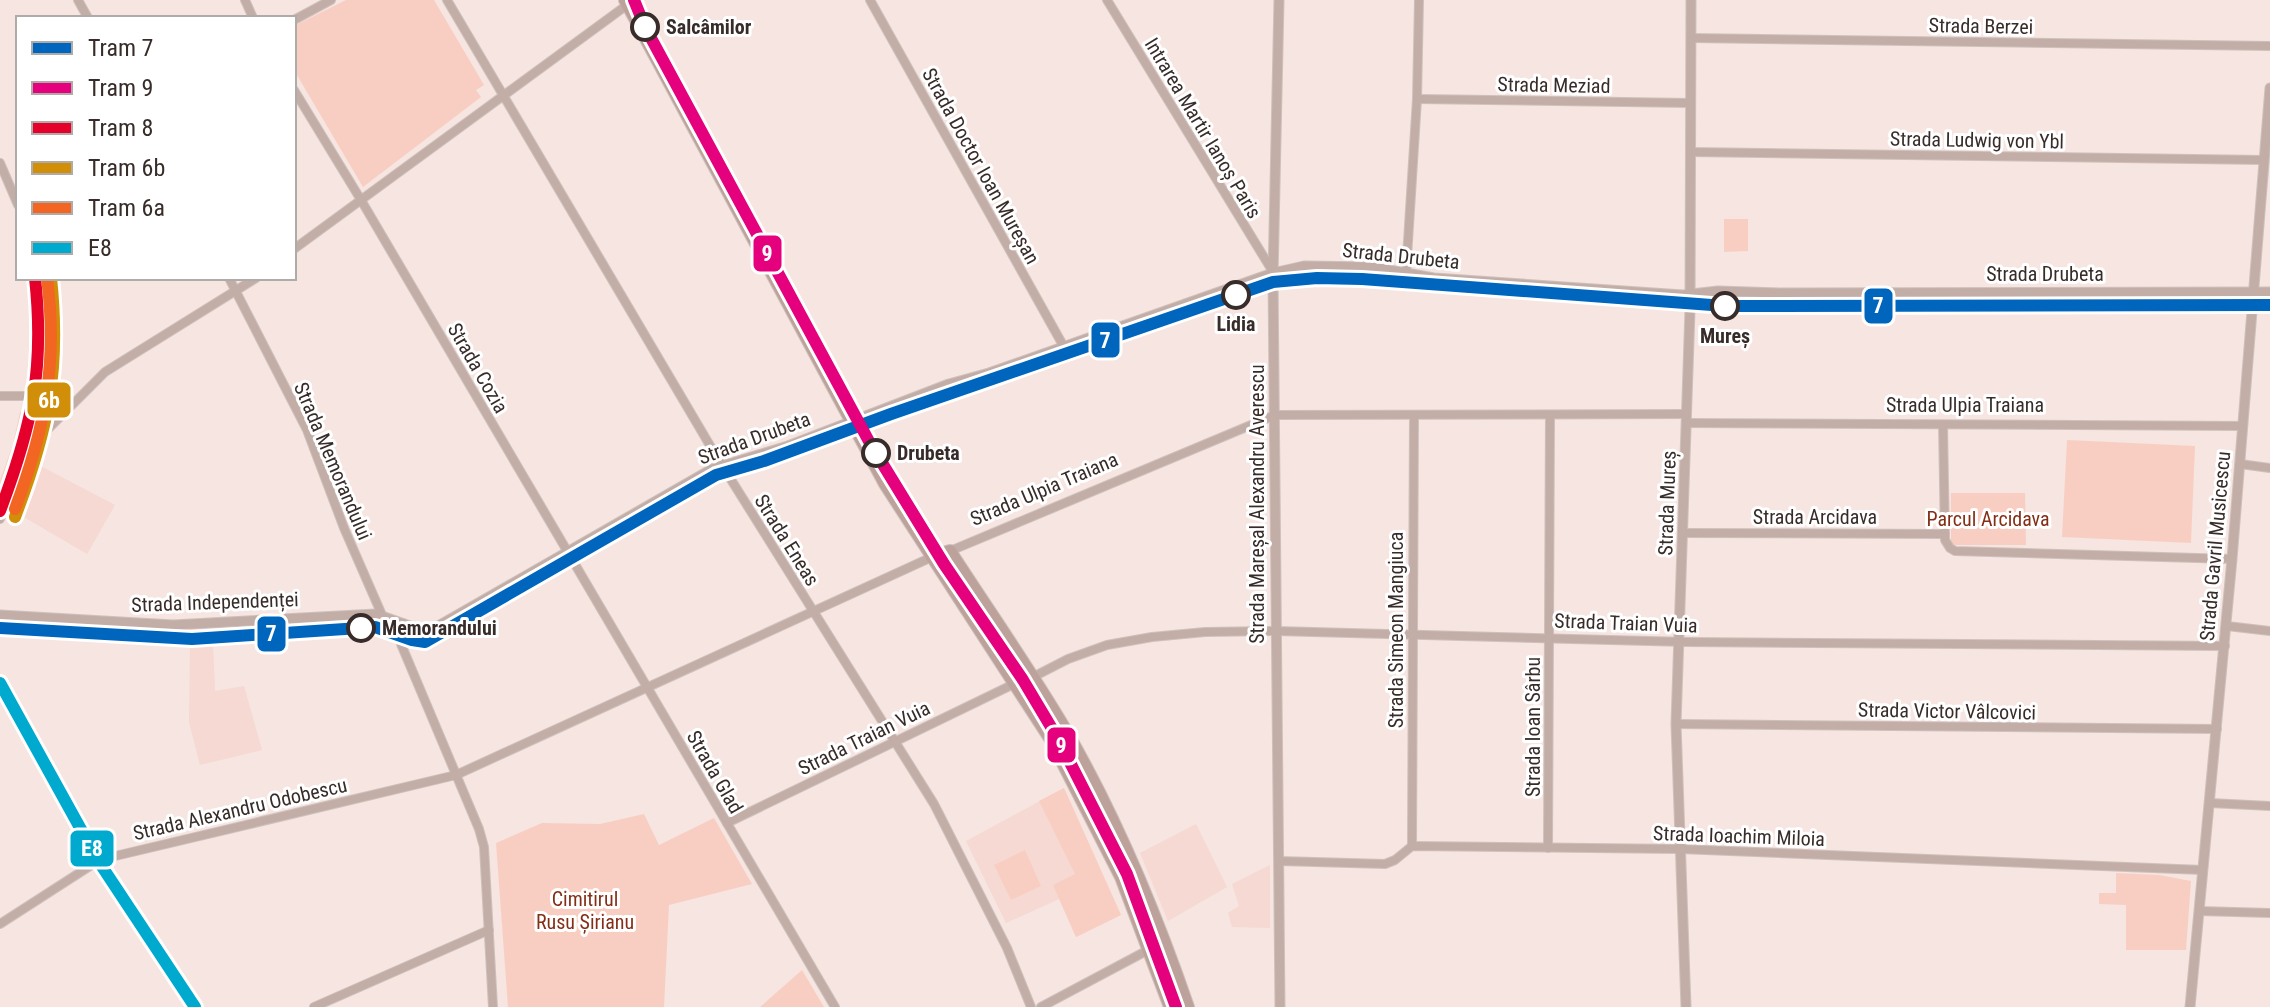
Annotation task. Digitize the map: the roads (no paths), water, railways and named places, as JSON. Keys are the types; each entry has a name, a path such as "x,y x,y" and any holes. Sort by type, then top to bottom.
{"main road":[{"path":"626,2 885,484 1051,740 1121,877 1170,1007"},
{"path":"950,551 1033,677 1073,745 1134,865 1166,942 1188,1007"},
{"name":"Strada Ulpia Traiana","path":"932,557 950,551"}],"street":[{"path":"296,19 331,0"},
{"name":"Strada Eneas","path":"447,0 722,466 934,804 969,870 1031,1007"},
{"name":"Strada Doctor Ioan Mureșan","path":"870,0 1064,347"},
{"name":"Intrarea Martir Ianoș Paris","path":"1107,0 1273,273"},
{"name":"Strada Mareșal Alexandru Averescu","path":"1279,0 1273,273 1280,1007"},
{"path":"1406,273 1417,99 1419,0"},
{"name":"Strada Mureș","path":"1686,1007 1676,724 1690,294 1691,0"},
{"path":"296,248 626,2"},
{"name":"Strada Berzei","path":"1691,38 2270,46"},
{"name":"Strada Gavril Musicescu","path":"2190,1007 2227,626 2270,88"},
{"name":"Strada Cozia","path":"296,93 568,552"},
{"name":"Strada Meziad","path":"1417,99 1690,103"},
{"name":"Strada Ludwig von Ybl","path":"1690,152 2264,160"},
{"path":"0,163 16,200"},
{"name":"Strada Drubeta","path":"382,615 426,630 443,625 712,469 788,446 949,384 1273,273 1304,266 1372,267 1434,278 1690,294 1718,291 2270,292"},
{"path":"0,519 22,462 39,397 43,349 38,280"},
{"name":"Strada Memorandului","path":"230,280 307,430 344,528 382,615"},
{"path":"22,462 30,448 71,403 105,372 253,280"},
{"path":"0,396 39,397 71,403"},
{"name":"Strada Ulpia Traiana","path":"950,551 1275,415 1550,415 1943,425 2243,426"},
{"name":"Strada Simeon Mangiuca","path":"1412,846 1414,415"},
{"name":"Strada Ioan Sârbu","path":"1548,848 1550,415"},
{"path":"1943,425 1945,534 1950,548 1962,553 2128,554 2232,559"},
{"path":"2240,464 2270,468"},
{"name":"Strada Arcidava","path":"1684,533 1945,534"},
{"name":"Strada Glad","path":"568,552 835,1007"},
{"name":"Strada Ulpia Traiana","path":"456,775 932,557"},
{"name":"Strada Independenței","path":"0,615 173,625 382,615"},
{"path":"403,623 399,635 401,644 484,847 493,1007"},
{"path":"2227,626 2270,631"},
{"name":"Strada Traian Vuia","path":"1033,677 1068,659 1107,645 1192,633 1276,631 1680,641 2225,646"},
{"path":"0,683 99,862 195,1007"},
{"name":"Strada Traian Vuia","path":"727,823 1016,683"},
{"name":"Strada Victor Vâlcovici","path":"1676,724 2217,729"},
{"name":"Strada Alexandru Odobescu","path":"0,924 99,862 211,832 456,775"},
{"path":"2210,803 2270,806"},
{"name":"Strada Ioachim Miloia","path":"1279,861 1385,864 1412,846 1680,849 2203,870"},
{"path":"2199,911 2270,913"},
{"path":"314,1007 489,930"},
{"path":"1041,1007 1150,949"}],"tram line":[{"name":"9","path":"634,0 645,27 871,445 1057,737 1127,874 1176,1007"},
{"name":"7","path":"0,628 192,639 375,627 425,642 716,475 764,461 1273,282 1317,278 1362,279 1725,306 2270,305"},
{"name":"8","path":"0,511 20,452 33,397 38,341 35,280"},
{"name":"6a","path":"15,509 41,423 50,367 47,280"},
{"name":"6b","path":"15,517 36,456 49,400 54,342 51,280"},
{"path":"850,407 865,418 884,417"},
{"path":"841,428 858,428 876,442"}],"place":[{"name":"Salcâmilor","path":"645,27"},
{"name":"Lidia","path":"1236,295"},
{"name":"Mureș","path":"1725,306"},
{"name":"Drubeta","path":"876,453"},
{"name":"Memorandului","path":"361,628"}],"park label":[{"name":"Parcul Arcidava","path":"1988,519"},
{"name":"Cimitirul Rusu Șirianu","path":"585,910"}]}
